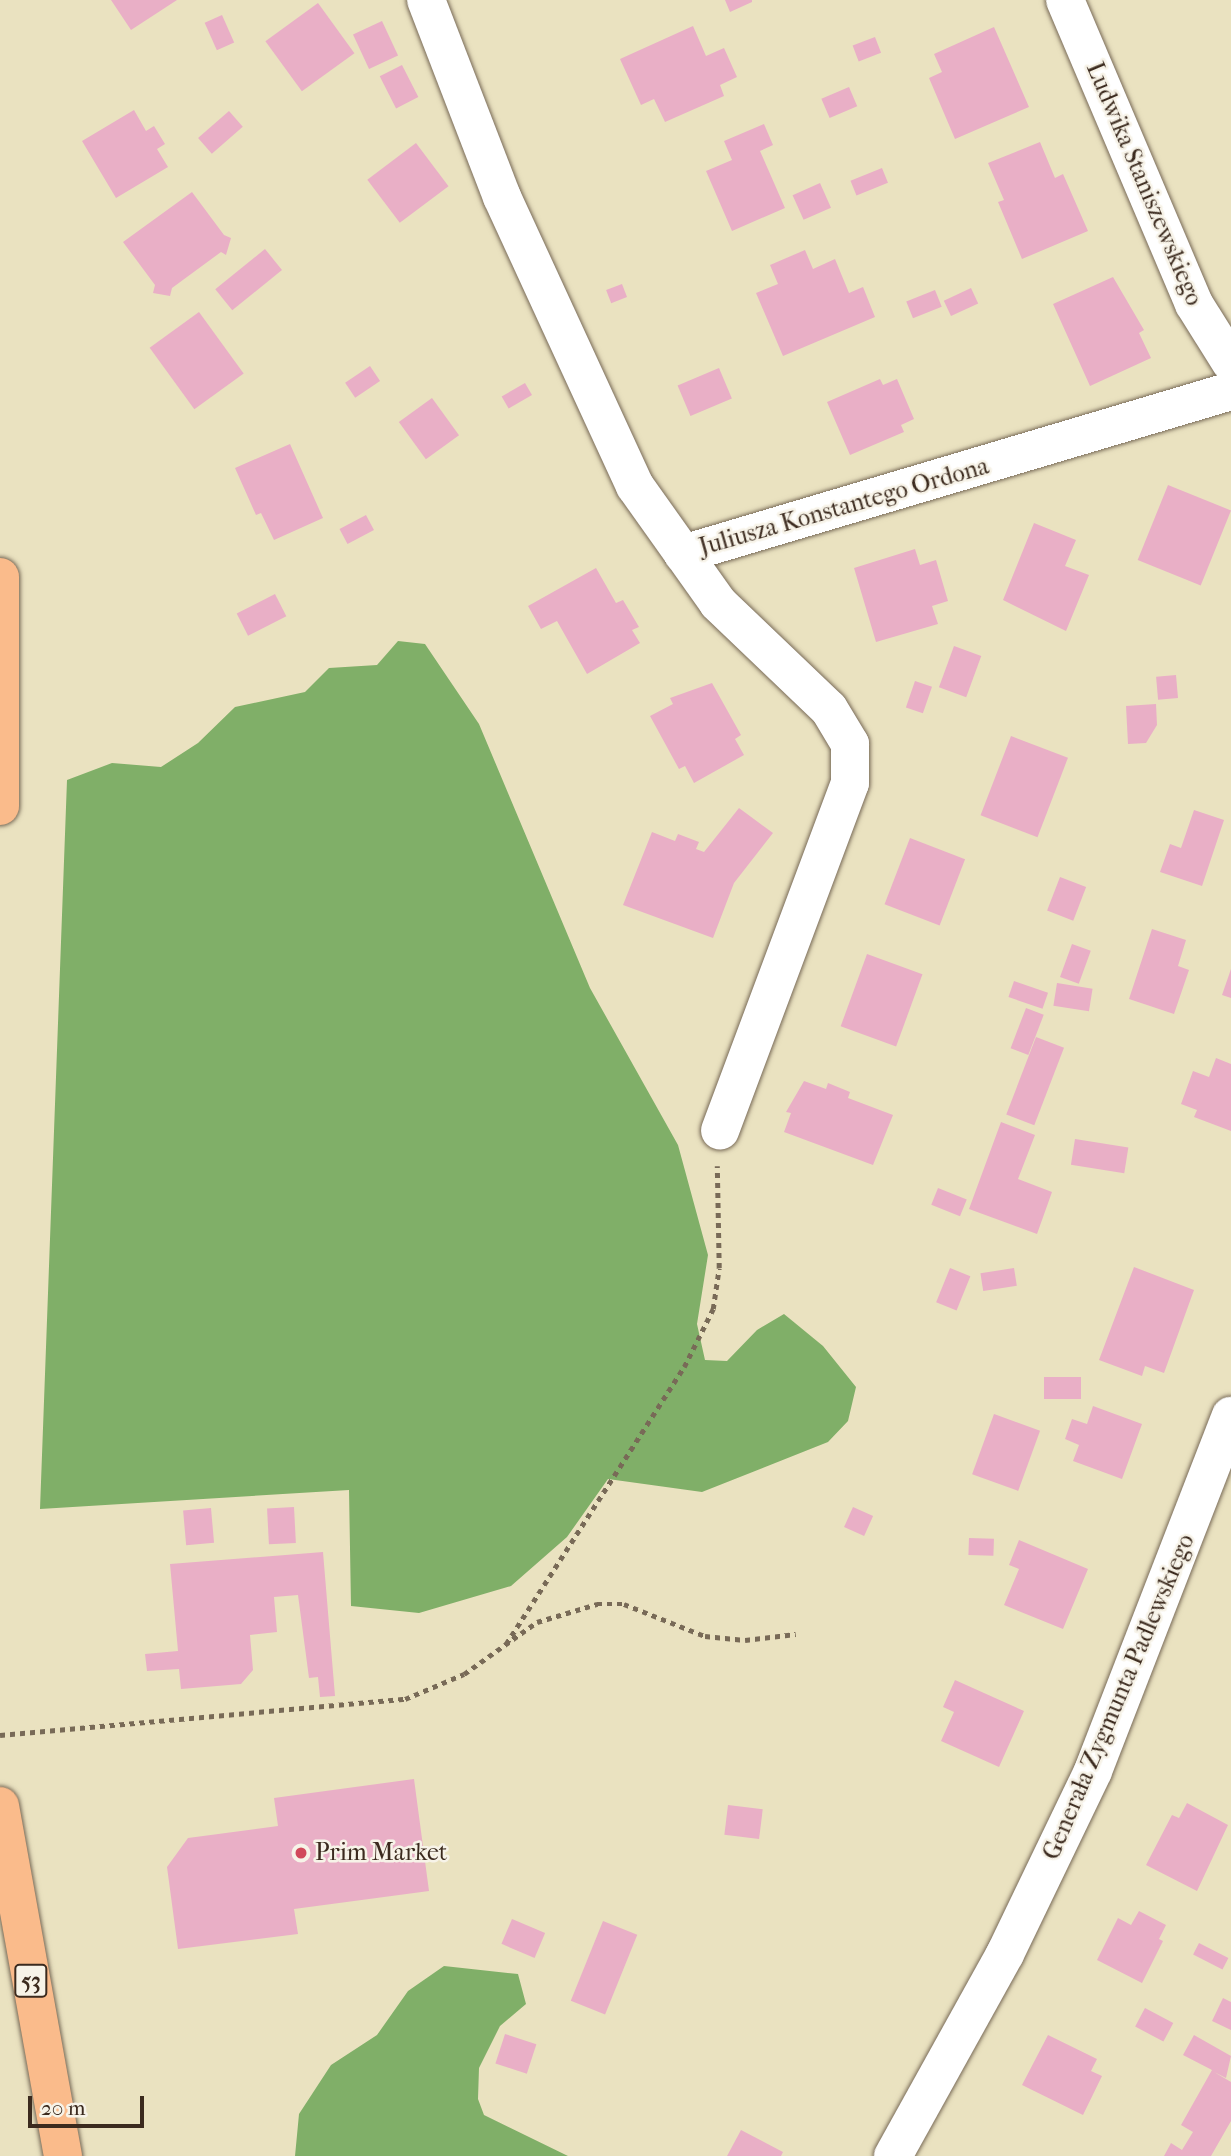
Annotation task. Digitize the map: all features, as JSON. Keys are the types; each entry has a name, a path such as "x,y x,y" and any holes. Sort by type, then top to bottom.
{"main road":[{"path":"0,577 0,806"},
{"name":"53","path":"0,1806 62,2156"}],"street":[{"name":"Juliusza Konstantego Ordona","path":"425,0 502,197 635,486 682,554 1231,391"},
{"name":"Ludwika Staniszewskiego","path":"1065,0 1194,304 1231,363"},
{"path":"682,554 718,603 829,709 850,744 853,765 720,1131"},
{"name":"Generała Zygmunta Padlewskiego","path":"893,2156 1005,1954 1093,1771 1231,1416"}],"path":[{"path":"504,1646 684,1367 713,1309 719,1268 720,1131"},
{"path":"0,1735 405,1699 464,1674 537,1622 597,1604 624,1604 705,1636 745,1640 796,1634"}],"green space":[{"path":"398,641 425,644 479,724 590,988 678,1145 708,1255 697,1324 705,1360 727,1361 757,1330 784,1314 823,1346 856,1387 848,1421 828,1442 702,1492 608,1479 567,1537 511,1586 419,1613 351,1606 349,1490 40,1509 67,780 112,763 161,767 198,743 235,707 305,692 329,668 377,665"},
{"path":"444,1966 518,1974 526,2004 500,2026 479,2068 478,2099 484,2115 568,2156 295,2156 299,2114 331,2065 377,2035 408,1991"}],"building":[{"path":"111,0 177,0 131,30"},
{"path":"725,0 752,0 752,2 730,12"},
{"path":"318,3 354,53 302,91 265,41"},
{"path":"222,15 234,42 217,50 205,23"},
{"path":"382,21 398,55 369,69 353,35"},
{"path":"693,26 706,56 724,48 737,77 720,85 724,96 665,122 654,99 641,105 620,59"},
{"path":"994,27 1029,107 955,139 929,78 942,72 934,54"},
{"path":"875,37 881,53 859,61 853,46"},
{"path":"402,65 418,97 396,108 380,76"},
{"path":"849,87 857,106 830,118 821,99"},
{"path":"134,110 146,131 154,126 165,144 157,149 168,167 116,198 82,141"},
{"path":"229,111 243,127 212,154 198,138"},
{"path":"764,124 773,145 760,151 785,208 732,231 706,171 732,160 724,141"},
{"path":"1040,142 1055,178 1063,174 1088,231 1022,259 998,202 1004,200 988,163"},
{"path":"416,143 448,186 400,223 367,180"},
{"path":"882,168 888,183 856,196 850,181"},
{"path":"820,183 831,208 804,220 793,195"},
{"path":"192,192 224,235 231,238 226,255 221,252 172,288 170,296 153,293 155,285 123,242"},
{"path":"265,249 282,270 232,310 215,289"},
{"path":"805,250 813,269 835,259 849,293 863,287 875,317 783,356 756,293 778,284 770,265"},
{"path":"1113,277 1144,330 1139,333 1151,358 1090,386 1053,304"},
{"path":"622,284 627,297 611,303 606,290"},
{"path":"971,288 978,303 951,316 944,301"},
{"path":"935,290 942,307 913,318 906,302"},
{"path":"199,312 244,373 194,409 150,348"},
{"path":"370,366 380,381 355,398 345,383"},
{"path":"719,368 732,398 690,416 678,386"},
{"path":"880,379 883,385 897,379 914,419 901,425 904,432 850,455 827,402"},
{"path":"525,383 532,395 509,409 502,396"},
{"path":"432,398 459,435 426,459 399,422"},
{"path":"290,444 323,518 274,540 261,513 256,515 235,468"},
{"path":"1168,485 1231,510 1201,586 1138,560"},
{"path":"366,515 374,530 347,544 340,529"},
{"path":"1034,523 1076,540 1065,566 1089,575 1066,631 1003,600"},
{"path":"915,549 920,565 936,560 948,601 932,606 938,624 876,642 854,568"},
{"path":"596,568 616,603 623,600 639,627 632,630 640,643 587,674 557,621 541,629 528,606"},
{"path":"275,594 286,616 248,636 237,614"},
{"path":"954,646 981,656 966,697 939,687"},
{"path":"1176,675 1178,698 1158,700 1156,677"},
{"path":"915,681 932,687 923,713 906,707"},
{"path":"712,683 741,735 735,739 744,755 694,783 685,766 679,769 650,716 673,704 670,698"},
{"path":"1156,704 1157,725 1146,743 1128,744 1126,706"},
{"path":"1011,736 1068,758 1037,837 981,815"},
{"path":"739,808 773,833 734,883 713,938 623,905 652,832 675,841 678,834 699,842 696,849 704,852"},
{"path":"1194,810 1224,820 1202,886 1160,872 1170,844 1181,848"},
{"path":"910,838 965,859 940,925 885,904"},
{"path":"1060,877 1086,887 1073,921 1047,911"},
{"path":"1152,929 1186,940 1178,966 1189,970 1174,1014 1129,999"},
{"path":"1072,944 1091,951 1079,984 1060,977"},
{"path":"867,954 922,974 896,1047 841,1026"},
{"path":"1231,969 1231,998 1222,995"},
{"path":"1014,981 1048,993 1043,1009 1008,997"},
{"path":"1057,983 1093,989 1089,1011 1053,1006"},
{"path":"1026,1008 1044,1015 1028,1055 1011,1048"},
{"path":"1036,1037 1064,1048 1034,1125 1006,1114"},
{"path":"1216,1058 1231,1064 1231,1131 1194,1117 1197,1110 1181,1104 1193,1071 1209,1077"},
{"path":"804,1081 826,1089 828,1083 850,1092 848,1098 893,1115 873,1165 784,1132 791,1113 786,1112"},
{"path":"1001,1122 1035,1135 1018,1179 1052,1192 1037,1234 969,1209"},
{"path":"1075,1139 1128,1147 1124,1173 1071,1165"},
{"path":"938,1188 967,1200 960,1216 931,1205"},
{"path":"1134,1267 1194,1290 1164,1373 1145,1366 1142,1376 1099,1360"},
{"path":"950,1268 970,1276 957,1311 936,1302"},
{"path":"1014,1268 1017,1286 983,1291 980,1273"},
{"path":"1044,1377 1081,1377 1081,1399 1044,1399"},
{"path":"1093,1406 1142,1424 1122,1479 1073,1461 1079,1445 1065,1439 1072,1419 1087,1424"},
{"path":"994,1414 1040,1431 1018,1491 972,1474"},
{"path":"294,1507 296,1543 269,1544 267,1508"},
{"path":"853,1507 873,1516 864,1536 844,1527"},
{"path":"211,1508 214,1543 186,1545 183,1510"},
{"path":"969,1538 994,1539 993,1556 968,1555"},
{"path":"1019,1540 1088,1569 1063,1629 1004,1605 1019,1569 1009,1565"},
{"path":"323,1552 335,1696 320,1697 318,1677 309,1678 298,1595 274,1597 277,1632 250,1635 253,1670 241,1684 181,1689 179,1669 147,1671 145,1654 178,1651 170,1564"},
{"path":"955,1680 1024,1711 999,1767 941,1741 954,1712 943,1707"},
{"name":"Prim Market","path":"414,1779 429,1891 294,1909 298,1934 178,1949 167,1867 188,1838 278,1826 274,1798"},
{"path":"1187,1803 1228,1825 1197,1891 1146,1865 1172,1815 1179,1818"},
{"path":"728,1805 763,1809 759,1839 724,1835"},
{"path":"1139,1911 1166,1925 1159,1939 1163,1941 1142,1983 1097,1960 1118,1918 1131,1925"},
{"path":"512,1919 545,1933 535,1958 501,1944"},
{"path":"603,1921 637,1935 605,2015 571,2001"},
{"path":"1199,1943 1228,1958 1223,1970 1193,1955"},
{"path":"1223,1998 1231,2002 1231,2030 1212,2021"},
{"path":"1145,2008 1173,2023 1163,2042 1135,2027"},
{"path":"505,2034 536,2044 527,2074 495,2063"},
{"path":"1048,2035 1097,2059 1091,2071 1102,2076 1083,2115 1022,2085"},
{"path":"1194,2035 1231,2056 1226,2078 1214,2072 1231,2082 1231,2121 1211,2156 1164,2156 1171,2143 1182,2150 1193,2132 1181,2125 1212,2070 1183,2055"},
{"path":"741,2130 783,2152 781,2156 727,2156"}],"place":[{"name":"Prim Market","path":"301,1853"}]}
